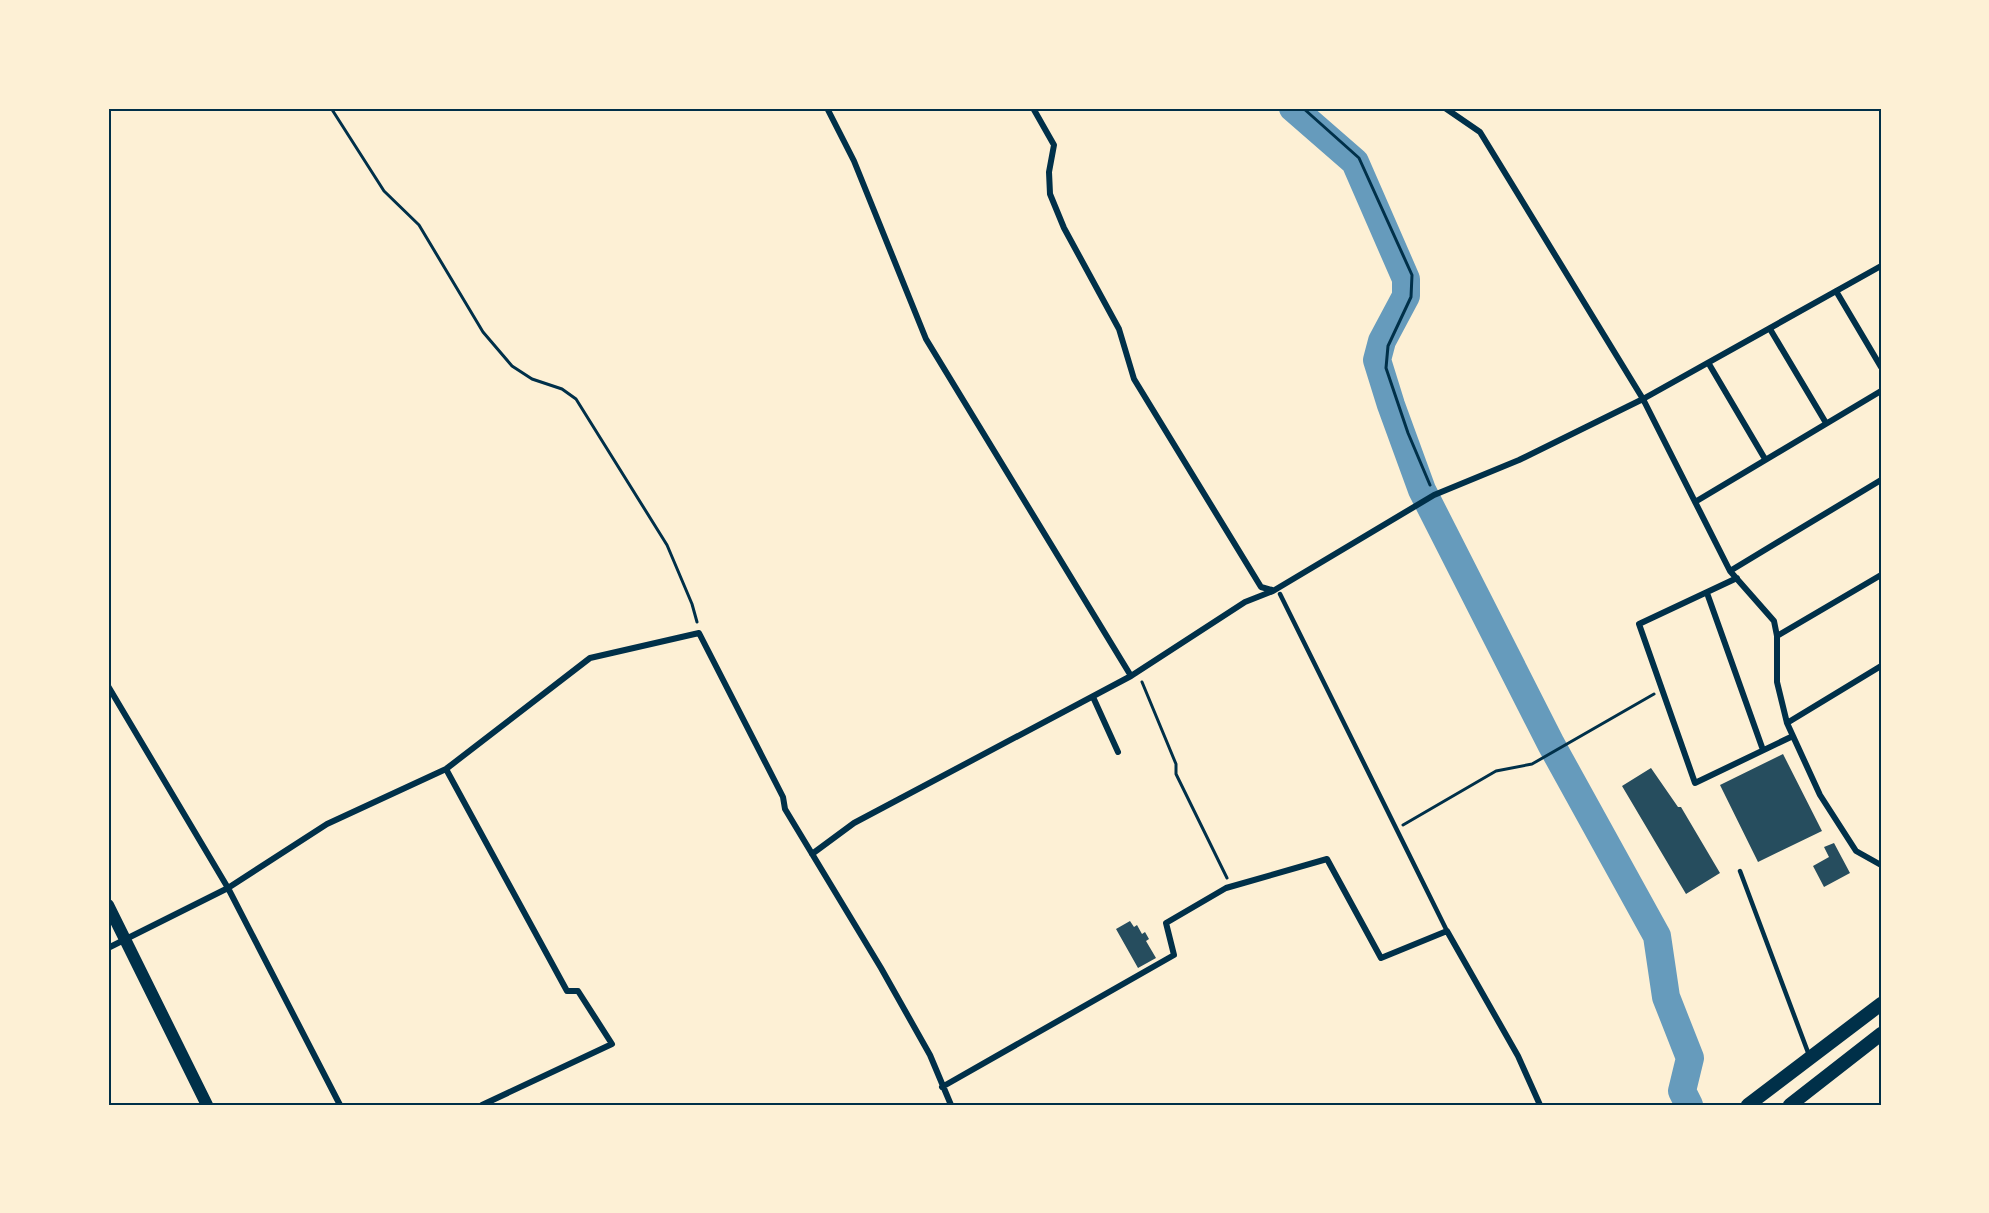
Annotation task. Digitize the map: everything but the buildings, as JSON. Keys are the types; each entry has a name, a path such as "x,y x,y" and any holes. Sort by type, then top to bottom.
{"highway":[{"path":"1748,1105 1881,1004"},
{"path":"1790,1105 1881,1034"}],"main road":[{"path":"108,905 207,1105"}],"street":[{"path":"827,108 854,161 926,339 1131,676"},
{"path":"1034,108 1054,145 1049,172 1050,194 1064,228 1119,329 1134,379 1262,587 1277,591"},
{"path":"1445,108 1480,132 1643,399 1730,571 1774,621 1777,636 1778,682 1787,723 1820,795 1856,851 1881,865"},
{"path":"812,854 854,823 1131,676 1245,602 1277,591 1434,496 1519,460 1643,399 1881,266"},
{"path":"1836,291 1881,367"},
{"path":"1770,329 1826,423"},
{"path":"1709,364 1765,459"},
{"path":"1695,502 1881,391"},
{"path":"1730,571 1881,480"},
{"path":"1777,636 1881,575"},
{"path":"1737,578 1639,624 1695,783 1793,736"},
{"path":"1707,592 1763,750"},
{"path":"108,948 228,888 327,824 446,770 590,658 699,633 783,797 785,809 881,968 930,1055 951,1105"},
{"path":"1787,723 1881,666"},
{"path":"108,686 228,888 340,1105"},
{"path":"1092,697 1118,752"},
{"path":"446,770 567,991 578,991 612,1044 482,1105"},
{"path":"942,1087 1174,955 1166,922 1231,886 1327,859 1382,958 1447,931 1518,1056 1540,1105"}],"lane":[{"path":"1277,591 1447,931"},
{"path":"1740,871 1810,1058"}],"path":[{"path":"331,108 384,191 419,225 483,333 512,366 532,379 562,388 576,399 667,545 692,604 699,633"},
{"path":"1303,108 1359,158 1412,275 1411,297 1388,346 1386,368 1407,433 1434,496"},
{"path":"1138,672 1176,764 1176,774 1231,886"},
{"path":"1396,829 1496,771 1532,764 1551,754 1662,689"}],"waterway":[{"path":"1293,108 1355,162 1406,279 1406,296 1382,341 1377,360 1391,405 1422,490 1551,744 1657,936 1666,997 1690,1058 1682,1091 1689,1105"}]}
